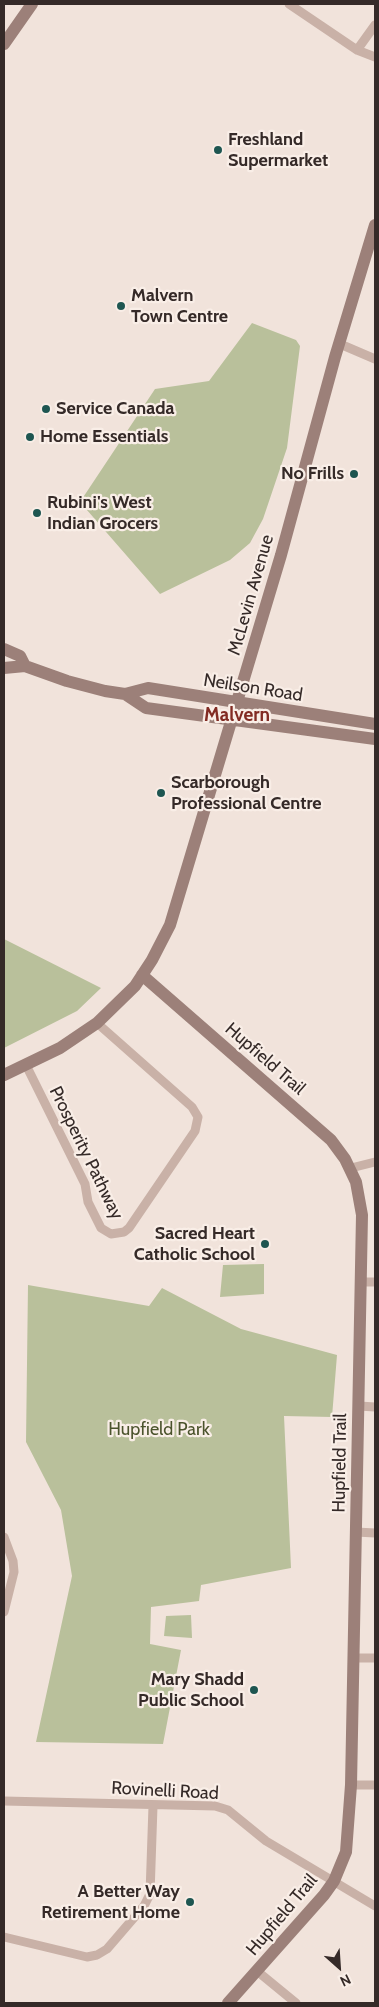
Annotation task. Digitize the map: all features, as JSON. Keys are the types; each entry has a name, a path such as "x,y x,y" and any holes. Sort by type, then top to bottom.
{"street":[{"path":"4,44 32,4"},
{"path":"289,4 358,50 375,58"},
{"path":"358,50 375,25"},
{"name":"McLevin Avenue","path":"4,1075 60,1048 97,1023 118,1005 142,975 170,925 237,704 375,226"},
{"path":"340,344 375,358"},
{"name":"Neilson Road","path":"4,649 20,656 25,666"},
{"name":"Neilson Road","path":"4,668 7,670 25,666 67,682 125,694 146,708 375,739"},
{"name":"Neilson Road","path":"125,694 148,688 237,704 375,724"},
{"name":"Hupfield Trail","path":"142,975 331,1140 350,1168 360,1195 362,1215 352,1785 346,1852 334,1881 324,1895 228,2003"},
{"name":"Prosperity Pathway","path":"26,1064 85,1184 88,1202 101,1228 111,1234 124,1232 129,1228 195,1131 198,1117 192,1107 97,1023"},
{"path":"350,1168 375,1162"},
{"path":"361,1282 375,1282"},
{"path":"359,1406 375,1407"},
{"path":"356,1532 375,1533"},
{"path":"4,1537 13,1561 14,1572 4,1612"},
{"path":"353,1658 375,1658"},
{"path":"352,1785 375,1785"},
{"name":"Rovinelli Road","path":"4,1801 215,1806 228,1810 266,1841 375,1906"},
{"path":"4,1937 87,1957 97,1956 107,1949 144,1906 150,1894 152,1806"},
{"path":"257,1972 296,2003"}],"green space":[{"path":"252,323 296,340 300,346 287,448 263,519 250,543 230,560 160,594 80,502 155,389 209,381"},
{"path":"4,939 101,988 77,1011 4,1048"},
{"path":"264,1264 264,1294 220,1297 223,1265"},
{"name":"Hupfield Park","path":"28,1285 149,1306 162,1288 241,1329 337,1355 332,1417 284,1416 291,1568 201,1585 199,1601 151,1607 150,1644 181,1650 163,1744 36,1742 72,1576 61,1510 26,1442"},
{"path":"191,1615 192,1638 164,1636 166,1616"}],"place":[{"name":"Freshland Supermarket","path":"218,150"},
{"name":"Malvern Town Centre","path":"121,306"},
{"name":"Service Canada","path":"46,409"},
{"name":"Home Essentials","path":"30,437"},
{"name":"No Frills","path":"354,474"},
{"name":"Rubini's West Indian Grocers","path":"37,513"},
{"name":"Scarborough Professional Centre","path":"161,793"},
{"name":"Sacred Heart Catholic School","path":"265,1244"},
{"name":"Mary Shadd Public School","path":"254,1690"},
{"name":"A Better Way Retirement Home","path":"190,1902"}],"district":[{"name":"Malvern","path":"237,715"}]}
